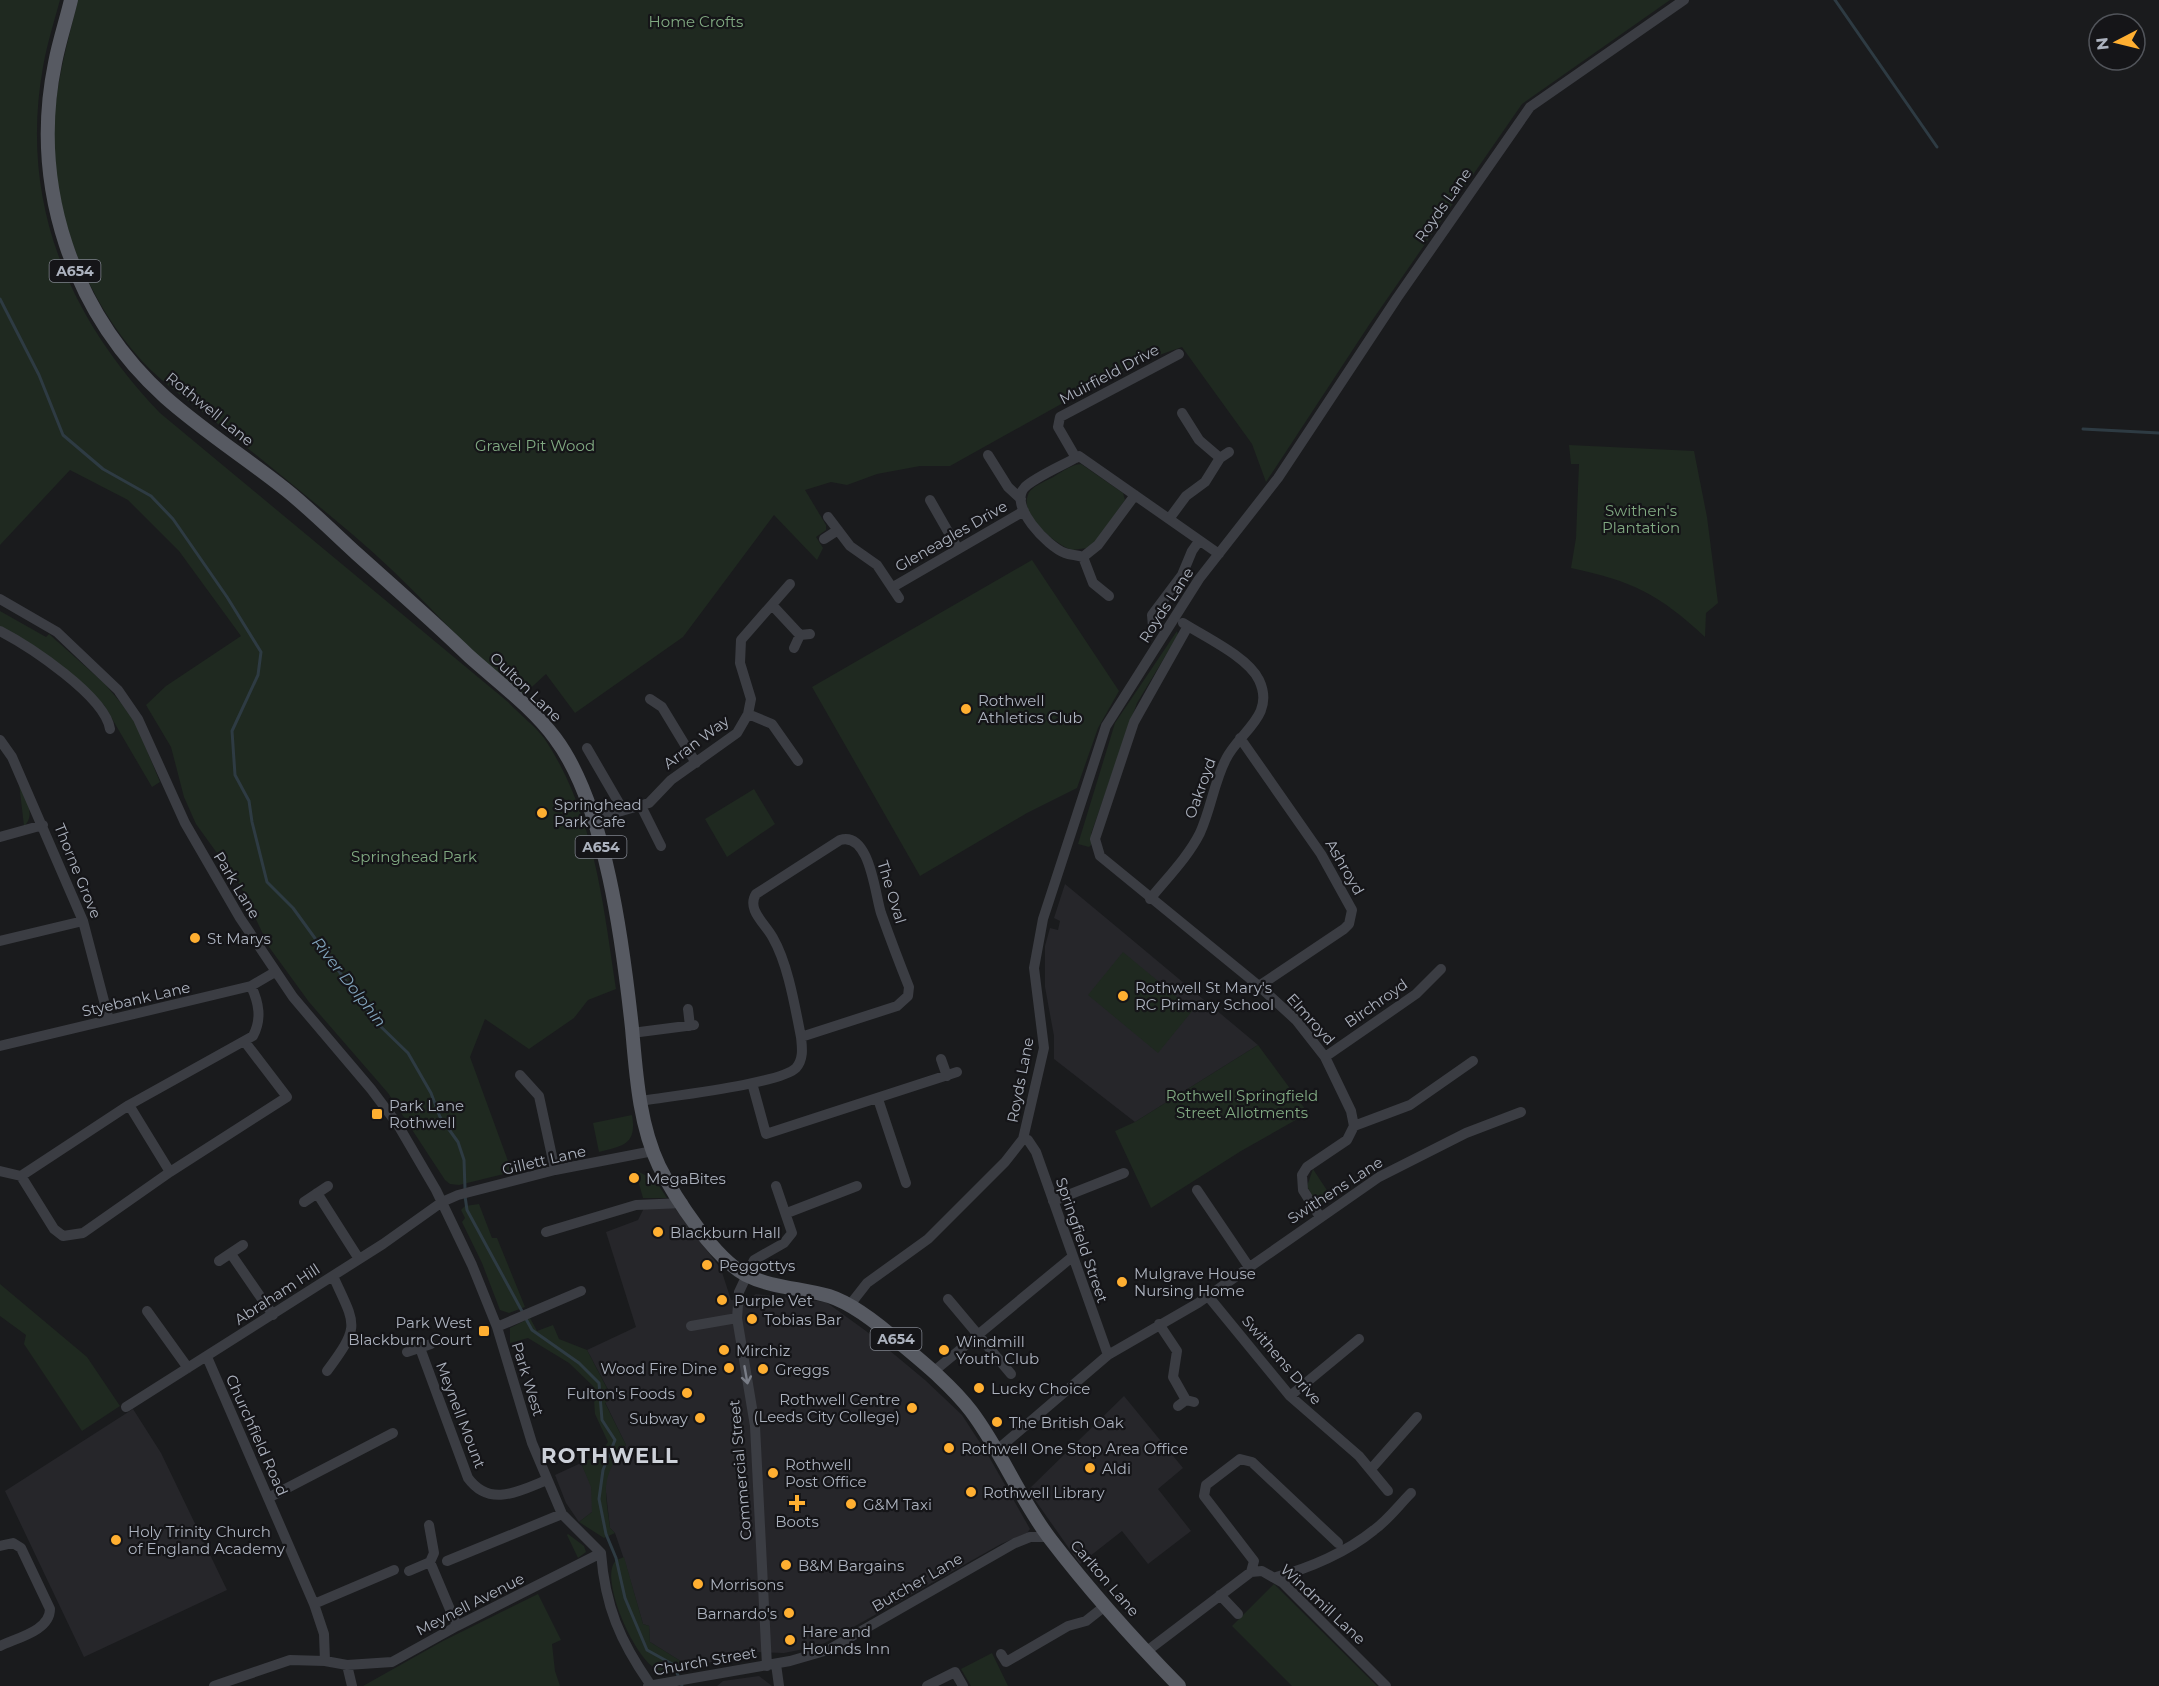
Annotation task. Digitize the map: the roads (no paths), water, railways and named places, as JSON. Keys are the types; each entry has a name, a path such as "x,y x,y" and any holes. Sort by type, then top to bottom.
{"main road":[{"name":"Rothwell Lane","path":"71,0 54,66 48,125 50,181 60,231 77,276 100,318 128,358 165,396 261,471"},
{"name":"Oulton Lane","path":"261,471 290,493 539,720 569,759 594,819 612,895 641,1101 653,1151"},
{"name":"A654","path":"653,1151 683,1203 725,1259 746,1275 775,1285 831,1297 849,1306 899,1341 969,1409 997,1450"},
{"name":"Carlton Lane","path":"997,1450 1048,1537 1105,1606 1147,1651 1172,1684"}],"street":[{"name":"Royds Lane","path":"849,1306 867,1283 910,1254 934,1233 1005,1162 1023,1139 1044,1048 1034,968 1043,919 1106,726 1199,579 1278,478 1397,298 1530,107 1684,0"},
{"name":"Muirfield Drive","path":"1076,458 1053,424 1063,415 1179,354"},
{"path":"1169,519 1186,496 1205,482 1224,455 1199,440 1182,413"},
{"path":"988,455 1008,487 1021,499"},
{"path":"1083,557 1064,553 1050,544 1024,512 1021,499 1025,487 1079,456 1219,554"},
{"path":"1083,557 1098,545 1135,495"},
{"path":"930,500 958,549"},
{"name":"Gleneagles Drive","path":"893,587 1024,512"},
{"name":"Gleneagles Drive","path":"828,517 850,546 877,565 899,598"},
{"path":"824,539 838,530"},
{"path":"1153,626 1152,615 1182,575 1199,541"},
{"path":"1083,557 1093,583 1109,596"},
{"name":"Arran Way","path":"594,819 641,806 656,798 671,780 737,733 748,714 751,699 740,663 741,640 790,584"},
{"name":"Park Lane","path":"0,599 57,632 118,690 138,719 198,849 275,972 313,1023 385,1106 442,1202"},
{"path":"773,606 805,635 794,648"},
{"name":"Oakroyd","path":"1150,899 1200,832 1221,768 1240,738 1261,714 1264,698 1260,681 1251,667 1175,618"},
{"name":"Royds Lane","path":"1097,852 1095,839 1125,743 1143,702 1188,626"},
{"path":"0,631 72,681 106,715 110,729"},
{"path":"650,699 667,704 696,763"},
{"path":"748,714 772,724 798,762"},
{"name":"Ashroyd","path":"1240,738 1321,854 1352,910 1349,924 1344,929 1259,986"},
{"name":"Thorne Grove","path":"0,740 7,747 43,825 83,921 109,1020"},
{"path":"587,748 623,810"},
{"path":"641,806 664,845 651,852"},
{"path":"0,837 43,825"},
{"name":"The Oval","path":"641,1101 752,1083 795,1070 802,1057 801,1037 779,951 773,937 755,912 753,903 756,894 840,840 848,839 855,842 871,868 880,910 909,987 908,996 897,1006 801,1037"},
{"name":"Elmroyd","path":"1097,852 1150,899 1259,986 1296,1020 1325,1057 1352,1111 1354,1126"},
{"path":"0,941 83,921"},
{"name":"Birchroyd","path":"1325,1057 1416,994 1441,969"},
{"name":"Styebank Lane","path":"0,1046 251,986 275,972"},
{"path":"21,1176 129,1105 253,1036 259,1021 259,1005 251,986"},
{"path":"632,1033 692,1025 688,1009"},
{"path":"0,1171 21,1176 54,1229 63,1236 82,1233 170,1172 287,1097 245,1042"},
{"path":"752,1083 760,1135 952,1074 941,1059"},
{"path":"1320,1217 1303,1190 1302,1175 1307,1167 1347,1140 1354,1126 1410,1105 1473,1061"},
{"path":"520,1074 539,1095 555,1170"},
{"path":"878,1099 906,1183"},
{"path":"129,1105 170,1172"},
{"name":"Swithens Lane","path":"997,1450 1108,1355 1208,1296 1379,1177 1466,1132 1521,1113"},
{"name":"Springfield Street","path":"1023,1139 1028,1140 1036,1152 1108,1355"},
{"name":"Gillett Lane","path":"442,1202 458,1195 555,1170 653,1151"},
{"path":"1053,1201 1124,1173"},
{"path":"304,1202 328,1186"},
{"path":"746,1275 754,1260 790,1238 791,1225 776,1186"},
{"path":"787,1213 857,1186"},
{"path":"1197,1190 1249,1267"},
{"path":"317,1193 359,1259"},
{"name":"Abraham Hill","path":"126,1407 273,1315 442,1202"},
{"name":"Park West","path":"442,1202 472,1265 497,1327 522,1412 562,1514 601,1553"},
{"path":"546,1233 636,1205 683,1203"},
{"path":"219,1261 243,1245"},
{"path":"231,1254 273,1315"},
{"path":"933,1372 1072,1257"},
{"name":"Commercial Street","path":"746,1275 740,1292 736,1318 754,1426 772,1665 779,1686"},
{"path":"327,1371 349,1340 353,1327 352,1316 333,1276"},
{"path":"497,1327 581,1291"},
{"name":"Swithens Drive","path":"1208,1296 1290,1396 1371,1469 1388,1491"},
{"path":"948,1299 1011,1374"},
{"path":"147,1311 188,1368"},
{"path":"691,1326 736,1318"},
{"path":"1159,1324 1177,1351 1173,1377 1186,1403"},
{"path":"1290,1396 1359,1340"},
{"name":"Meynell Mount","path":"407,1352 425,1346 468,1478 473,1485 486,1494 503,1496 547,1479"},
{"name":"Churchfield Road","path":"207,1357 314,1604 324,1634 325,1661"},
{"path":"1371,1469 1417,1417"},
{"path":"268,1498 393,1433"},
{"path":"1147,1651 1251,1572 1254,1561 1204,1496 1206,1485 1233,1462 1247,1460 1323,1538 1338,1543"},
{"path":"1276,1577 1305,1568 1359,1540 1375,1530 1411,1493"},
{"path":"1212,1508 1221,1501"},
{"path":"452,1555 562,1514"},
{"path":"409,1571 430,1562 434,1553 429,1525"},
{"name":"Butcher Lane","path":"772,1665 828,1650 1015,1543 1030,1537 1048,1537"},
{"path":"0,1546 13,1543 21,1548 50,1609 49,1619 42,1626 0,1647"},
{"path":"601,1553 610,1611 649,1685"},
{"name":"Meynell Avenue","path":"213,1686 290,1660 325,1661 347,1665 392,1662 457,1626 601,1553"},
{"path":"430,1562 457,1626"},
{"path":"314,1604 393,1570"},
{"name":"Windmill Lane","path":"1251,1572 1262,1571 1276,1577 1386,1686"},
{"path":"1220,1596 1238,1614"},
{"path":"1001,1654 1006,1662 1068,1626 1086,1621 1105,1606"},
{"path":"347,1665 352,1686"},
{"name":"Church Street","path":"649,1685 690,1677 709,1680 772,1665"},
{"path":"927,1686 955,1672 963,1686"}],"waterway":[{"path":"1835,0 1937,147"},
{"name":"River Dolphin","path":"0,299 39,375 63,435 103,469 151,496 173,519 227,597 261,652 258,675 232,731 235,775 249,801 267,882 293,908 375,1021 408,1053 431,1093 440,1117 458,1142 464,1160 465,1189"},
{"path":"2083,429 2159,433"},
{"name":"River Dolphin","path":"465,1196 467,1210 523,1313"},
{"name":"River Dolphin","path":"526,1319 532,1330 579,1363 599,1383 602,1420 615,1440 603,1470 599,1499 606,1534 616,1558 625,1598 647,1650 674,1665 682,1686"}],"place":[{"name":"Rothwell Athletics Club","path":"966,709"},
{"name":"Springhead Park Cafe","path":"542,813"},
{"name":"St Marys","path":"195,938"},
{"name":"Rothwell St Mary's RC Primary School","path":"1123,996"},
{"name":"Park Lane Rothwell","path":"377,1114"},
{"name":"MegaBites","path":"634,1178"},
{"name":"Blackburn Hall","path":"658,1232"},
{"name":"Peggottys","path":"707,1265"},
{"name":"Mulgrave House Nursing Home","path":"1122,1282"},
{"name":"Purple Vet","path":"722,1300"},
{"name":"Tobias Bar","path":"752,1319"},
{"name":"Park West Blackburn Court","path":"484,1331"},
{"name":"Mirchiz","path":"724,1350"},
{"name":"Windmill Youth Club","path":"944,1350"},
{"name":"Wood Fire Dine","path":"729,1368"},
{"name":"Greggs","path":"763,1369"},
{"name":"Lucky Choice","path":"979,1388"},
{"name":"Fulton's Foods","path":"687,1393"},
{"name":"Rothwell Centre (Leeds City College)","path":"912,1408"},
{"name":"Subway","path":"700,1418"},
{"name":"The British Oak","path":"997,1422"},
{"name":"Rothwell One Stop Area Office","path":"949,1448"},
{"name":"Aldi","path":"1090,1468"},
{"name":"Rothwell Post Office","path":"773,1473"},
{"name":"Rothwell Library","path":"971,1492"},
{"name":"Boots","path":"797,1503"},
{"name":"G&M Taxi","path":"851,1504"},
{"name":"Holy Trinity Church of England Academy","path":"116,1540"},
{"name":"B&M Bargains","path":"786,1565"},
{"name":"Morrisons","path":"698,1584"},
{"name":"Barnardo's","path":"789,1613"},
{"name":"Hare and Hounds Inn","path":"790,1640"}],"district":[{"name":"ROTHWELL","path":"610,1455"}],"park label":[{"name":"Home Crofts","path":"696,21"},
{"name":"Gravel Pit Wood","path":"535,445"},
{"name":"Swithen's Plantation","path":"1641,518"},
{"name":"Springhead Park","path":"414,856"},
{"name":"Rothwell Springfield Street Allotments","path":"1242,1104"}]}
